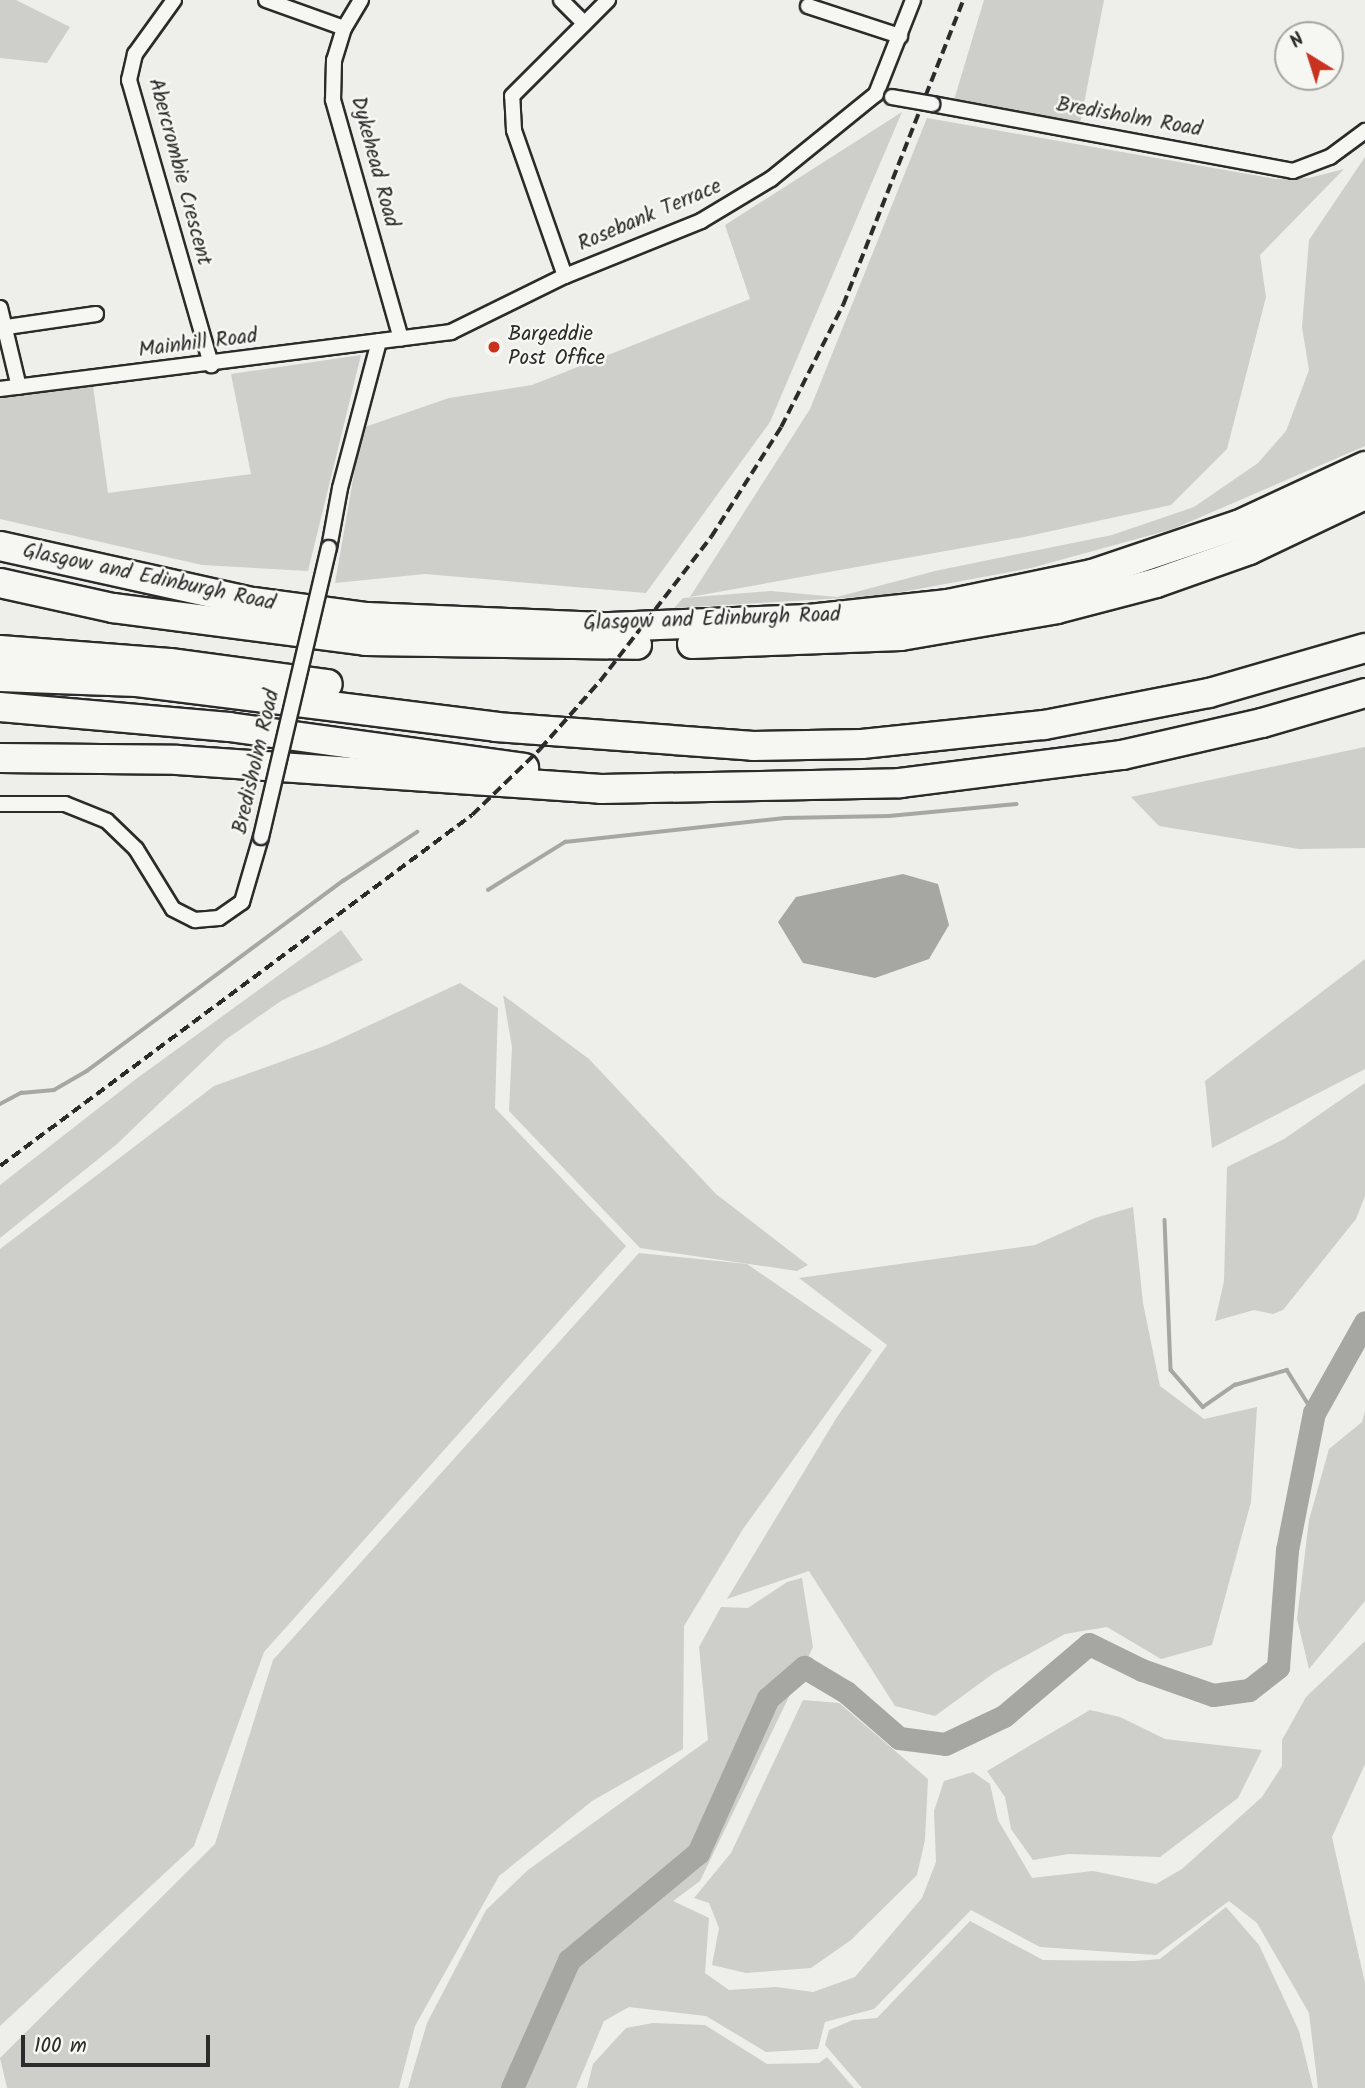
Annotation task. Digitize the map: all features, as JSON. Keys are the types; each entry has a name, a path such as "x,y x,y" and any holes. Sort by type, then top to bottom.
{"highway":[{"name":"Glasgow and Edinburgh Road","path":"0,546 239,599 367,617 610,627 783,620 948,604 1092,574 1238,525 1365,466"},
{"name":"Glasgow and Edinburgh Road","path":"0,583 113,608 366,641 556,647 901,636 1057,610 1156,583 1250,550 1365,495"},
{"path":"0,660 139,671 326,703 496,727 753,746 862,744 1006,729 1209,694 1365,648"},
{"path":"0,650 221,669 612,725 828,733 1006,729"},
{"path":"0,677 137,682 326,703"},
{"path":"250,765 505,795 762,804 888,799 1052,780 1152,762 1264,734 1365,696"},
{"path":"0,758 250,765 588,788 900,783 1065,766 1203,738 1365,696"},
{"path":"0,707 144,718 592,776 722,786"}],"street":[{"name":"Abercrombie Crescent","path":"174,0 135,54 129,80 211,365"},
{"path":"266,0 344,28"},
{"name":"Dykehead Road","path":"361,0 344,28 334,60 334,100 401,338"},
{"path":"561,0 584,23"},
{"path":"565,275 510,114 512,96 520,85 608,0"},
{"name":"Rosebank Terrace","path":"401,338 451,332 565,275 733,205 876,94 913,0"},
{"path":"808,6 901,36"},
{"name":"Bredisholm Road","path":"876,94 1293,171 1329,157 1365,131"},
{"path":"0,308 19,387"},
{"path":"3,328 96,314"},
{"name":"Mainhill Road","path":"0,389 211,365 401,338"},
{"name":"Bredisholm Road","path":"0,804 65,804 107,821 143,859 173,909 195,920 219,918 242,902 261,837 329,548 340,488 379,341"}],"shaded area":[{"path":"0,0 16,0 70,27 47,63 0,58"},
{"path":"984,0 1104,0 1080,124 954,100"},
{"path":"902,112 770,422 646,593 425,574 335,583 362,428 449,398 532,385 750,299 725,225"},
{"path":"927,118 1276,179 1309,178 1344,169 1260,255 1266,297 1227,449 1171,505 1024,537 690,597 810,409"},
{"path":"1365,157 1365,446 1173,529 1031,568 880,596 674,608 683,598 771,591 837,597 935,571 1112,535 1194,507 1258,463 1286,431 1309,370 1302,327 1309,240"},
{"path":"361,355 308,571 202,565 0,519 0,394 93,386 108,493 251,474 231,374"},
{"path":"1365,747 1365,848 1299,849 1159,826 1131,797"},
{"path":"903,874 938,884 949,925 929,959 875,978 803,963 778,922 796,897"},
{"path":"341,930 363,960 281,1001 225,1040 117,1144 0,1238 0,1185 136,1079"},
{"path":"1365,959 1365,1069 1212,1148 1205,1081"},
{"path":"460,983 498,1008 495,1108 626,1246 264,1652 194,1846 0,2026 0,1249 214,1086 327,1045"},
{"path":"503,995 589,1059 716,1194 808,1265 797,1271 640,1248 509,1111 512,1047"},
{"path":"1365,1083 1365,1196 1356,1219 1283,1310 1273,1314 1254,1310 1215,1321 1224,1281 1227,1167 1284,1139"},
{"path":"1133,1207 1143,1303 1160,1386 1204,1419 1257,1407 1251,1502 1212,1645 1161,1659 1107,1627 1065,1634 994,1673 935,1716 895,1706 809,1571 727,1599 837,1417 887,1345 799,1278 1035,1245 1095,1218"},
{"path":"639,1253 747,1264 872,1350 743,1529 684,1626 683,1749 592,1801 499,1876 415,2026 399,2088 7,2088 0,2058 215,1844 273,1660"},
{"path":"1365,1411 1365,1601 1309,1669 1297,1619 1309,1520 1329,1449 1362,1422"},
{"path":"802,1578 813,1647 700,1881 673,1901 709,1918 705,1973 729,1990 776,1987 813,1992 855,1977 922,1898 936,1862 934,1811 944,1781 973,1772 990,1784 998,1820 1032,1878 1093,1871 1156,1884 1182,1869 1262,1797 1282,1766 1282,1740 1306,1697 1365,1641 1365,1764 1332,1837 1365,1983 1365,2088 1318,2088 1309,2013 1257,1923 1229,1901 1156,1955 1040,1947 971,1910 874,2009 825,2022 818,2049 766,2052 706,2016 629,2007 604,2021 576,2088 408,2088 427,2023 486,1910 528,1870 708,1740 699,1647 721,1607 748,1608 787,1582"},
{"path":"803,1700 839,1703 928,1779 925,1840 917,1875 851,1940 811,1968 746,1973 712,1965 719,1928 709,1903 694,1898 731,1853"},
{"path":"1090,1710 1120,1717 1165,1739 1262,1750 1238,1798 1160,1857 1069,1854 1033,1860 1011,1829 1005,1797 987,1771"},
{"path":"1226,1907 1259,1945 1299,2031 1313,2088 862,2088 825,2045 829,2030 853,2020 877,2018 970,1921 1043,1960 1135,1961 1160,1959"},
{"path":"653,2023 705,2025 767,2064 819,2063 827,2057 854,2088 587,2088 593,2064 626,2028"}],"waterway":[{"path":"488,890 565,842 785,818 889,816 1016,804"},
{"path":"0,1104 21,1093 54,1090 87,1071 343,881 417,832"},
{"path":"1165,1220 1171,1370 1203,1407 1235,1385 1287,1370 1314,1413"},
{"path":"512,2088 569,1960 698,1853 768,1698 804,1667 846,1692 899,1738 945,1744 1004,1716 1089,1644 1142,1670 1213,1695 1249,1690 1278,1667 1287,1550 1314,1413 1365,1322"}],"railway":[{"path":"0,1166 472,815 540,749 600,681 711,537 781,427 843,305 963,0"}],"place":[{"name":"Bargeddie Post Office","path":"494,347"}]}
